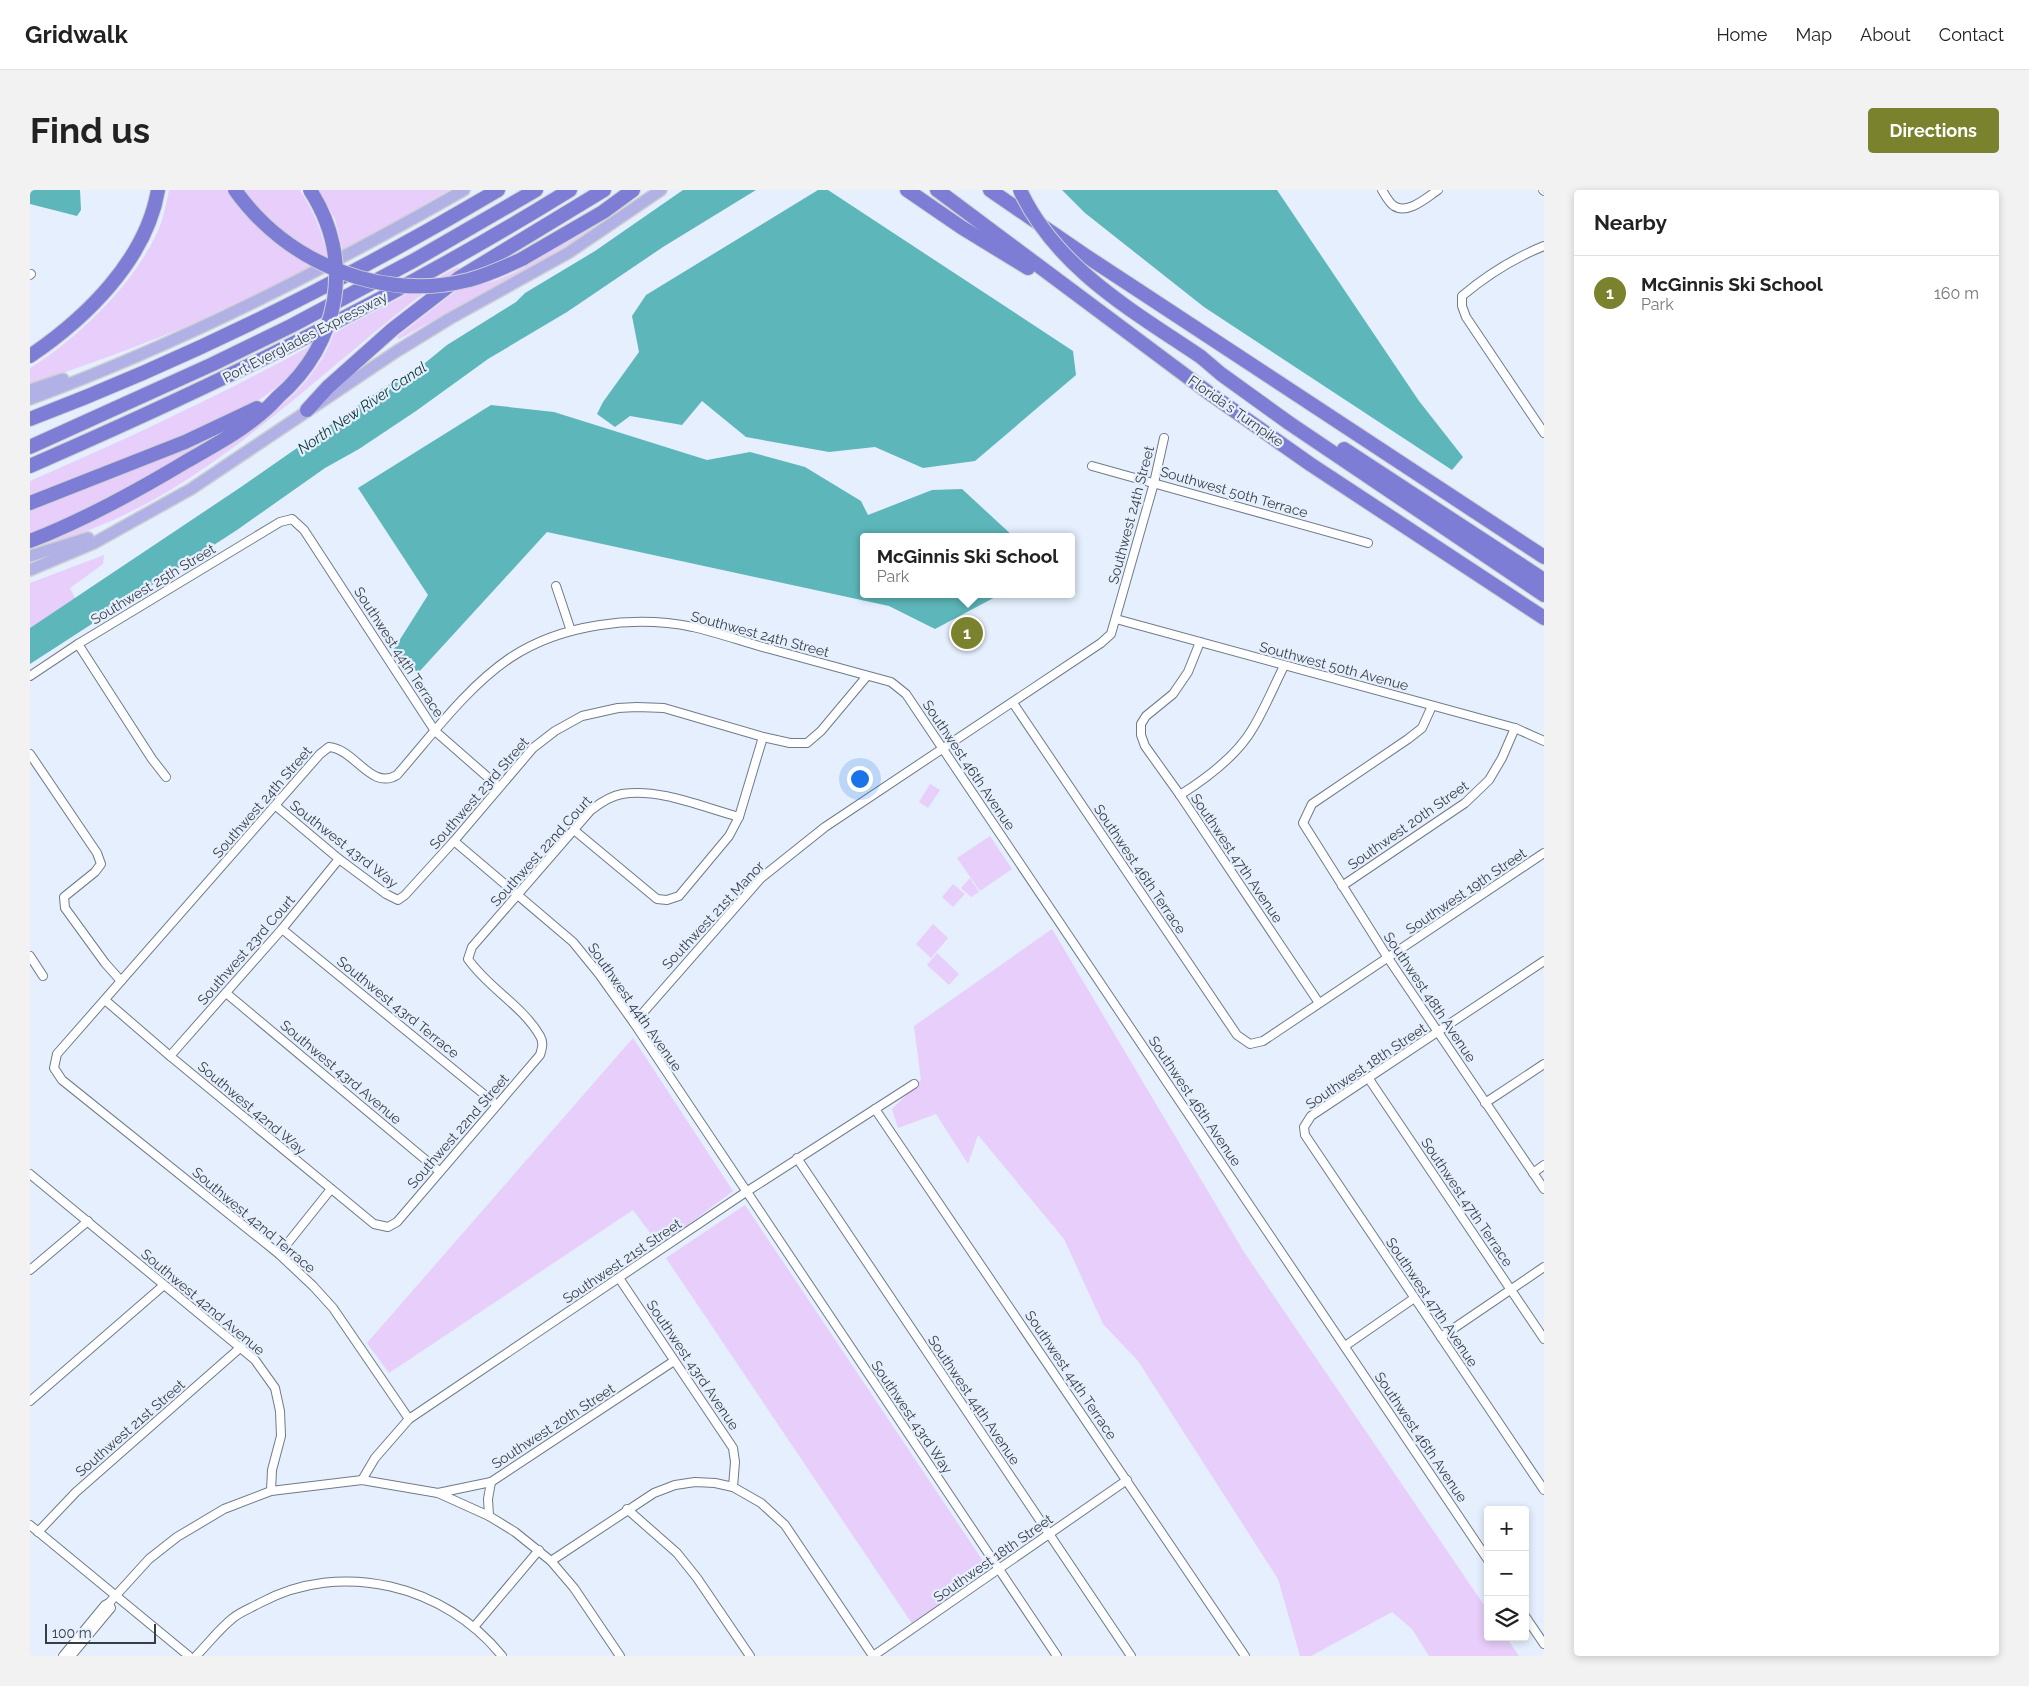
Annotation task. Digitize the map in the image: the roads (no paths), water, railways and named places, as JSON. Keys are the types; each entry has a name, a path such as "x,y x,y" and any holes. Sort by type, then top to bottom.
{"highway":[{"path":"30,356 70,325 94,302 116,276 136,249 150,218 158,190"},
{"path":"235,190 259,219 280,238 305,255 341,272 399,286 446,285 483,276 522,259 602,212 632,190"},
{"path":"30,541 145,486 226,438 265,410 299,377 315,354 326,330 336,290 334,250 327,224 310,190"},
{"path":"30,419 121,383 245,327 364,266 498,190"},
{"path":"30,446 212,364 342,299 413,261 536,190"},
{"name":"Port Everglades Expressway","path":"30,466 267,358 426,274 570,190"},
{"path":"308,410 328,387 393,329 459,278 604,190"},
{"path":"907,190 961,227 1100,313"},
{"name":"Florida's Turnpike","path":"937,190 1100,313 1310,464 1544,618"},
{"path":"990,190 1086,256 1544,557"},
{"path":"1020,190 1033,214 1057,246 1087,277 1112,296 1201,357 1544,580"},
{"path":"1201,357 1221,374 1298,428 1544,595"},
{"path":"30,441 138,397"},
{"path":"33,501 185,442 278,397"}],"main road":[{"path":"30,399 148,352 246,308 464,190"},
{"path":"30,570 94,543 156,510 225,467 426,333 576,248 661,190"},
{"path":"30,390 148,352"},
{"path":"30,556 64,547 156,510"}],"street":[{"path":"1382,190 1392,206 1399,209 1413,206 1438,190"},
{"path":"1544,246 1521,255 1482,280 1462,296 1462,306 1466,317 1544,433"},
{"name":"Southwest 24th Street","path":"944,748 1101,643 1111,634 1154,483 1164,438"},
{"name":"Southwest 50th Terrace","path":"1092,466 1368,543"},
{"name":"Southwest 25th Street","path":"30,676 78,644 280,522 292,519"},
{"name":"Southwest 44th Terrace","path":"292,519 304,530 435,731 499,786"},
{"path":"556,586 571,631"},
{"name":"Southwest 50th Avenue","path":"1116,619 1515,728 1544,741"},
{"name":"Southwest 24th Street","path":"54,1068 57,1054 320,754 329,747 339,748 377,778 389,780 397,775 485,678 511,658 571,631 626,622 656,623 693,627 866,676"},
{"name":"Southwest 47th Avenue","path":"1200,642 1188,672 1173,694 1146,716 1141,724 1141,735 1145,746 1180,794 1318,1003"},
{"path":"78,644 152,759 166,777"},
{"path":"1180,794 1198,784 1217,768 1235,751 1253,729 1284,666"},
{"path":"574,830 656,899 668,900 679,896 729,836 739,817 763,737 790,743 807,743 821,731 866,676"},
{"name":"Southwest 46th Avenue","path":"866,676 891,682 902,690 944,748 1484,1554"},
{"name":"Southwest 46th Terrace","path":"1013,703 1237,1035 1250,1044"},
{"name":"Southwest 23rd Street","path":"398,900 405,895 454,842 499,786 533,748 555,731 582,716 637,706 664,708 763,737"},
{"name":"Southwest 48th Avenue","path":"1432,706 1422,728 1312,804 1303,823 1388,958 1544,1189"},
{"name":"Southwest 20th Street","path":"1342,886 1465,803 1490,780 1515,728"},
{"name":"Southwest 21st Manor","path":"634,1023 761,878 825,827 944,748"},
{"path":"30,754 97,853 101,864 95,872 64,897 65,908 105,963 121,981"},
{"name":"Southwest 22nd Court","path":"543,1046 541,1037 511,1000 475,969 468,959 472,947 591,810 606,799 621,794 645,792 739,817"},
{"name":"Southwest 43rd Way","path":"276,806 339,859 386,894 398,900"},
{"name":"Southwest 44th Avenue","path":"454,842 573,942 599,974 634,1023 746,1192"},
{"name":"Southwest 19th Street","path":"1250,1044 1263,1041 1544,853"},
{"name":"Southwest 23rd Court","path":"170,1056 282,929 339,859"},
{"name":"Southwest 43rd Terrace","path":"282,929 497,1105"},
{"path":"30,956 43,976"},
{"name":"Southwest 18th Street","path":"1304,1127 1311,1116 1369,1079 1544,960"},
{"name":"Southwest 43rd Avenue","path":"226,993 440,1171"},
{"name":"Southwest 42nd Way","path":"105,1000 330,1189 374,1224 388,1226"},
{"name":"Southwest 22nd Street","path":"388,1226 397,1222 540,1055 543,1046"},
{"path":"1486,1103 1544,1064"},
{"name":"Southwest 42nd Terrace","path":"54,1068 62,1080 279,1254 313,1286 333,1308 409,1418"},
{"name":"Southwest 47th Terrace","path":"1369,1079 1544,1339"},
{"name":"Southwest 21st Street","path":"362,1480 375,1458 409,1418 797,1158 914,1084"},
{"name":"Southwest 44th Terrace","path":"875,1109 1245,1656"},
{"name":"Southwest 47th Avenue","path":"1304,1127 1305,1135 1413,1299 1441,1337 1544,1490"},
{"name":"Southwest 44th Avenue","path":"797,1158 1130,1656"},
{"path":"1533,1173 1544,1166"},
{"name":"Southwest 42nd Avenue","path":"30,1174 255,1360 275,1388 280,1411 282,1436 272,1470 271,1491"},
{"path":"279,1254 330,1189"},
{"name":"Southwest 43rd Way","path":"746,1192 1057,1656"},
{"path":"30,1270 88,1221"},
{"path":"1441,1337 1544,1267"},
{"name":"Southwest 43rd Avenue","path":"619,1278 734,1448 735,1462 732,1487"},
{"path":"30,1401 164,1286"},
{"path":"1345,1346 1413,1299"},
{"name":"Southwest 21st Street","path":"38,1532 76,1492 241,1348"},
{"name":"Southwest 20th Street","path":"438,1493 490,1482 674,1361"},
{"path":"63,1656 106,1605 149,1559 177,1537 224,1508 271,1491 362,1480 438,1493 489,1516 539,1550 574,1588 620,1656"},
{"name":"Southwest 18th Street","path":"873,1656 1127,1480"},
{"path":"489,1516 490,1482"},
{"path":"551,1561 654,1493 675,1485 695,1482 715,1483 732,1487 761,1503 785,1525 873,1656"},
{"path":"628,1510 677,1553 698,1578 750,1656"},
{"path":"30,1525 189,1656"},
{"path":"474,1627 539,1550"},
{"path":"196,1656 233,1618 276,1595 312,1584 350,1581 394,1586 415,1592 443,1606 474,1627 502,1656"},
{"path":"71,1656 111,1608 109,1603"},
{"path":"1529,1622 1544,1644"}],"water":[{"path":"30,190 80,190 81,210 77,216 30,204"},
{"name":"North New River Canal","path":"683,190 756,190 663,247 567,312 488,359 359,449 325,468 237,530 30,664 30,628 241,487 383,388 425,363 447,345 516,302 525,293 595,251"},
{"path":"818,190 828,190 1073,351 1076,375 975,461 923,468 875,447 829,452 746,437 702,401 682,425 630,416 615,427 597,414 603,402 639,352 632,316 646,295"},
{"path":"1062,190 1277,190 1419,401 1463,457 1452,470 1204,307 1085,213"},
{"path":"491,405 554,412 707,460 750,452 805,467 861,501 868,515 932,490 962,489 1010,533 860,533 860,598 993,598 935,629 889,606 547,532 418,673 394,649 428,595 358,488"}],"place":[{"name":"McGinnis Ski School","path":"967,633"}]}
